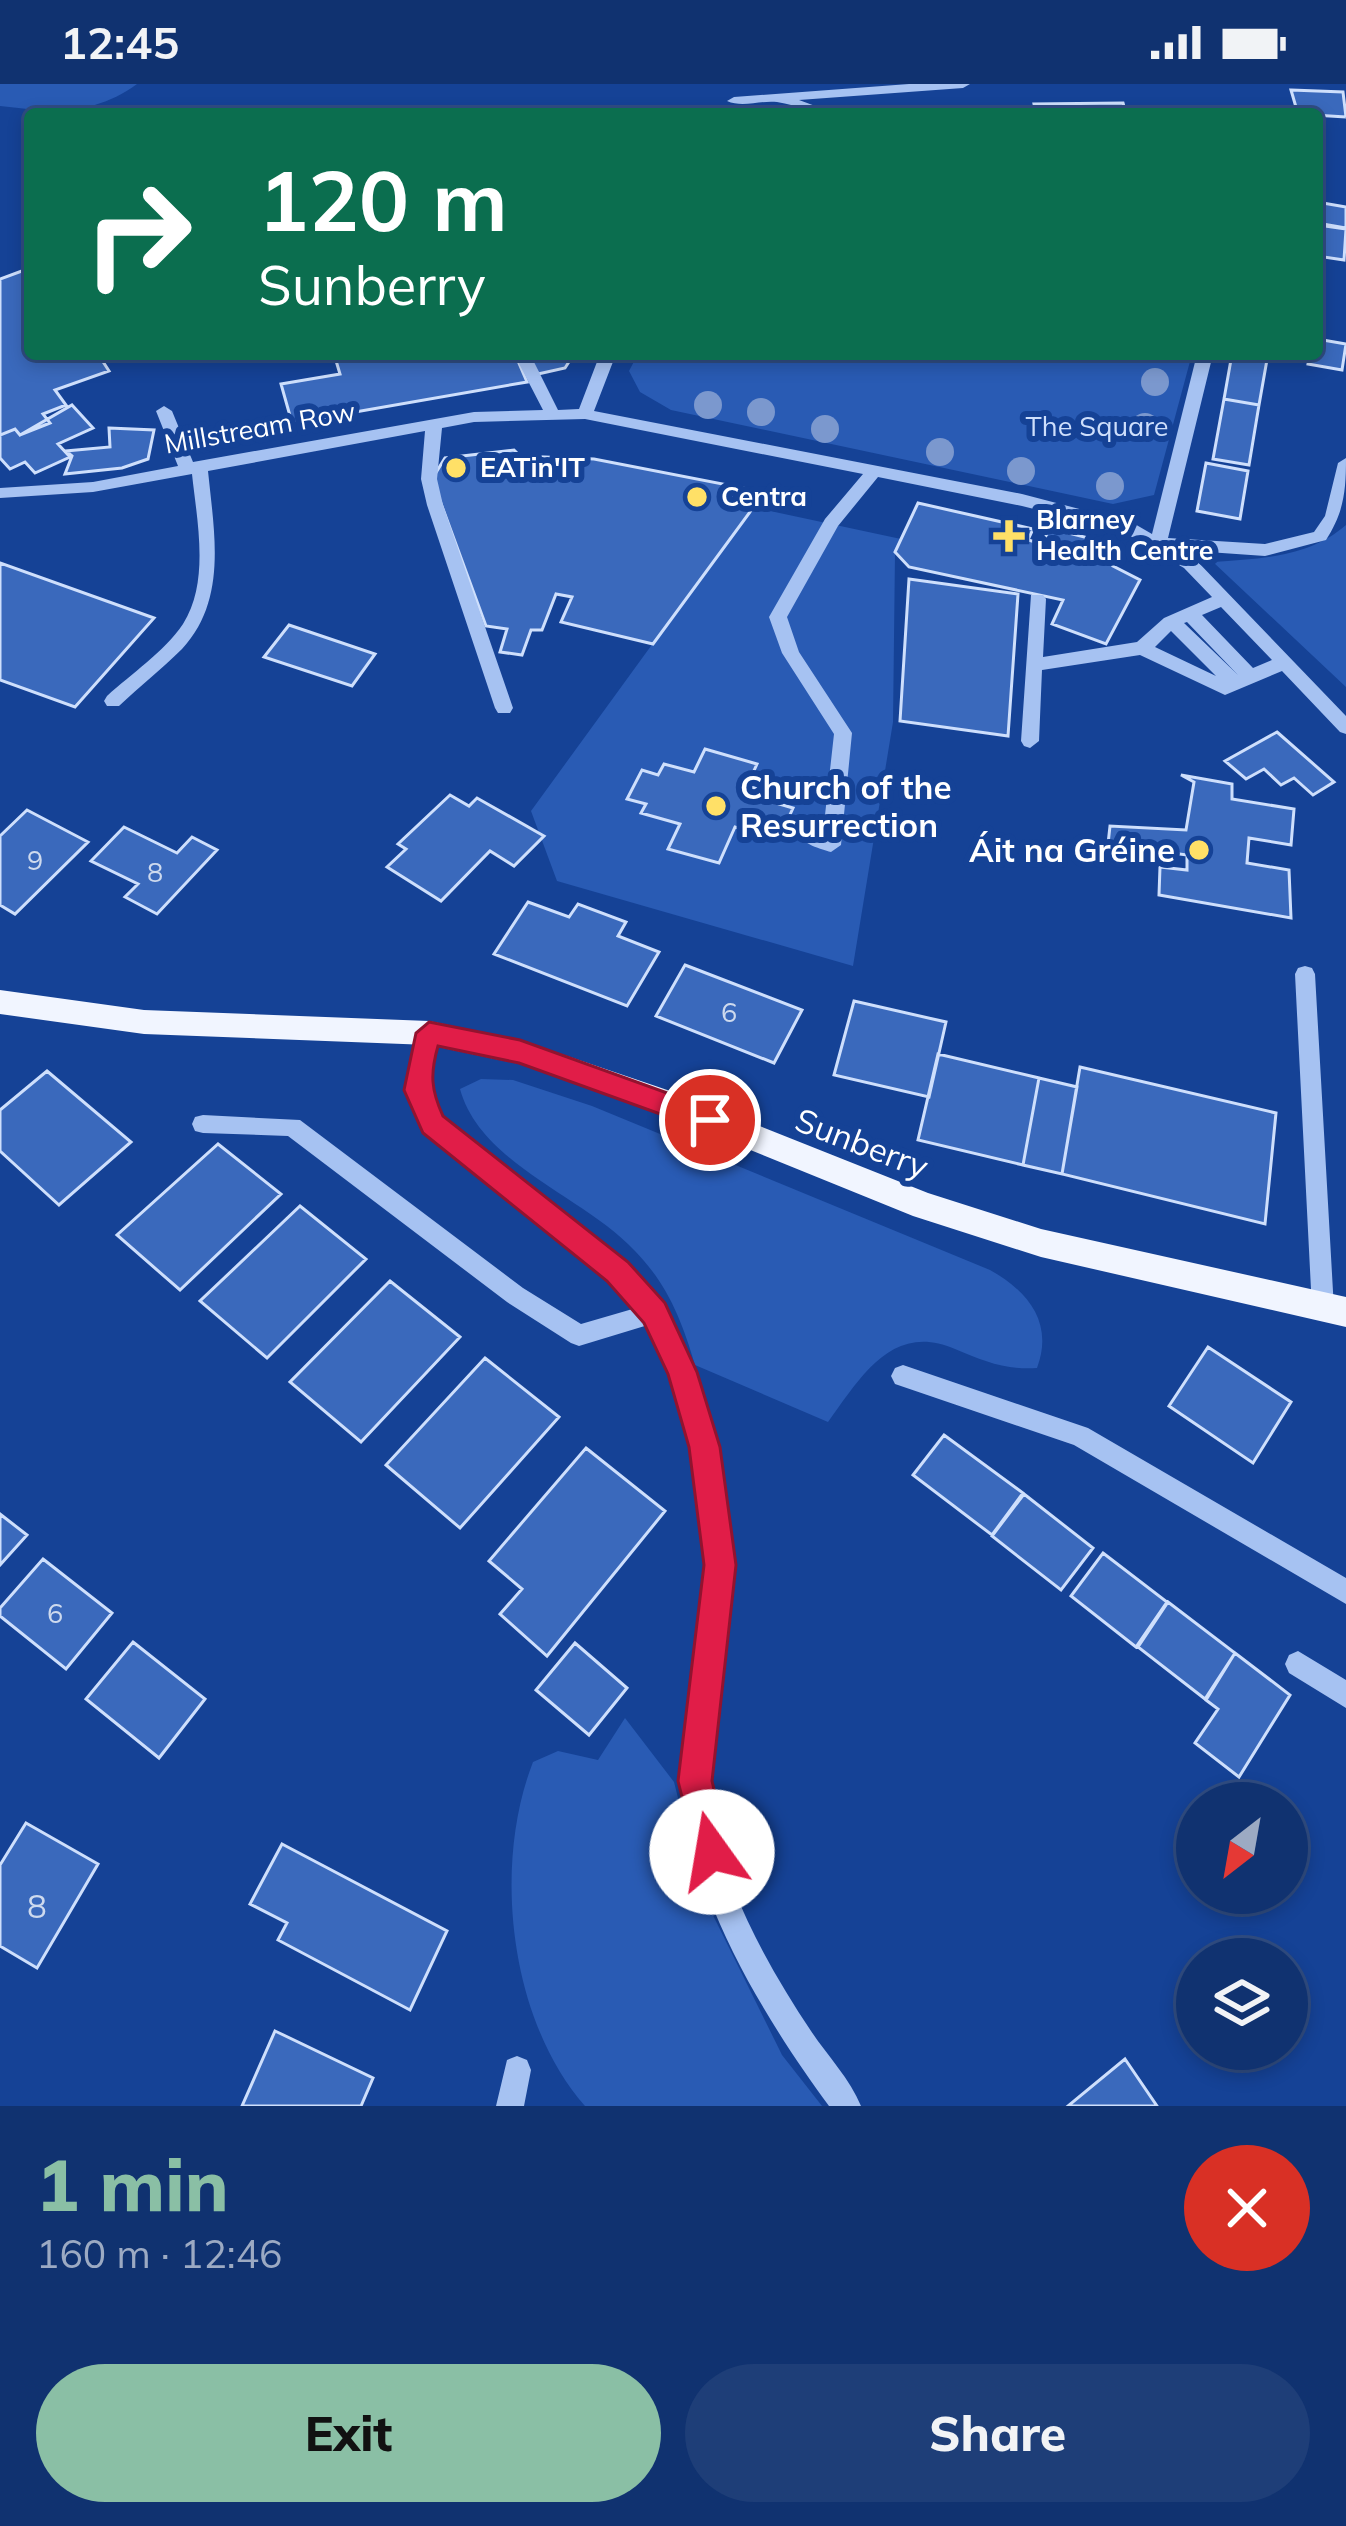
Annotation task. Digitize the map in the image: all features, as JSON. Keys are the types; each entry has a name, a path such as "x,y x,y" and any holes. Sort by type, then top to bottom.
{"main road":[{"name":"Sunberry","path":"0,1002 145,1022 429,1033 520,1052 668,1103 924,1206 1022,1237 1334,1310"}],"street":[{"path":"718,84 735,107 775,97 963,84"},
{"path":"775,97 811,108"},
{"path":"525,360 552,413 585,414 1099,518 1159,542 1190,564 1346,727"},
{"path":"585,414 606,360"},
{"path":"1159,542 1204,360"},
{"path":"113,700 176,643 200,610 206,574 193,466 164,411"},
{"name":"Millstream Row","path":"0,493 94,487 434,424 552,413"},
{"path":"434,424 429,479 435,506 504,708"},
{"path":"1159,542 1265,550 1320,536 1333,516 1346,464"},
{"path":"807,834 830,845 843,733 791,652 778,616 831,524 874,471"},
{"path":"1030,741 1037,598"},
{"path":"1034,665 1142,648 1180,617 1222,598"},
{"path":"1180,617 1243,681"},
{"path":"1142,648 1225,688 1286,662"},
{"path":"1305,974 1334,1310"},
{"path":"429,1033 417,1090 432,1124 553,1215 618,1271 654,1313 682,1372 705,1447 720,1565 695,1781 720,1888 797,2044 847,2106"},
{"path":"203,1124 292,1127 515,1295 578,1335 654,1313"},
{"path":"903,1376 1080,1436 1346,1592"},
{"path":"1298,1664 1346,1695"},
{"path":"510,2106 517,2070"}],"green space":[{"path":"0,84 137,84 88,107 0,106"},
{"name":"The Square","path":"635,360 1190,360 1154,495 1113,504 671,410 640,392 629,371"},
{"path":"752,507 901,539 895,553 893,722 853,966 557,881 531,811"},
{"path":"1346,525 1346,687 1213,562 1300,550"},
{"path":"481,1079 513,1080 592,1106 990,1270 1016,1288 1034,1310 1042,1337 1037,1368 1004,1366 933,1343 913,1343 880,1358 828,1422 695,1365 672,1304 647,1264 614,1231 511,1159 471,1116 460,1089"},
{"path":"625,1718 674,1782 702,1893 782,2055 822,2106 585,2106 539,2031 516,1942 512,1895 520,1803 533,1762 558,1751 598,1760"}],"building":[{"path":"1291,90 1343,92 1346,117 1323,116 1323,108 1296,108"},
{"path":"1123,103 1124,108 1035,108 1034,104"},
{"path":"1323,203 1346,207 1346,228 1323,224"},
{"path":"1323,226 1346,229 1344,260 1323,257"},
{"path":"24,270 24,360 102,360 109,371 55,390 66,405 43,414 50,423 20,435 15,429 0,435 0,279"},
{"path":"1323,340 1346,344 1342,370 1308,364 1309,360 1323,360"},
{"path":"336,360 518,360 527,382 292,423 281,384 340,374"},
{"path":"530,360 570,360 565,368 538,374"},
{"path":"1231,360 1267,360 1259,405 1224,399"},
{"path":"1224,399 1259,405 1249,465 1213,459"},
{"path":"72,405 93,428 58,444 70,457 35,473 25,462 10,469 0,458 0,435 15,429 20,435"},
{"path":"109,428 154,430 148,459 122,468 65,474 72,456 66,451 110,447"},
{"path":"514,450 520,456 594,459 759,491 750,512 653,644 561,622 572,597 556,594 542,630 531,630 522,655 500,652 507,629 486,626 432,479 445,458"},
{"path":"1206,463 1248,471 1240,519 1197,511"},
{"path":"918,503 1033,529 1028,540 1043,544 1049,528 1120,546 1113,566 1140,580 1106,644 1052,624 1063,600 909,567 895,552"},
{"path":"0,563 154,618 75,707 0,680"},
{"path":"909,579 1018,594 1008,736 900,721"},
{"path":"289,625 375,654 352,686 264,657"},
{"path":"1277,732 1334,782 1313,795 1294,778 1281,785 1264,769 1246,779 1225,761"},
{"name":"Church of the Resurrection","path":"705,749 757,764 747,786 772,793 769,801 793,808 779,839 735,827 719,863 668,849 680,824 641,813 646,804 627,799 642,770 658,775 664,764 694,772"},
{"name":"Áit na Gréine","path":"1181,775 1232,784 1232,799 1294,809 1291,845 1249,838 1247,863 1289,870 1291,918 1159,895 1160,867 1187,870 1187,855 1108,844 1110,826 1186,830 1194,782"},
{"path":"450,795 469,806 477,798 544,836 514,866 490,851 441,901 387,867 406,849 398,844"},
{"path":"27,810 88,842 15,914 0,905 0,836"},
{"path":"124,827 177,853 192,837 217,850 157,914 125,897 138,884 91,861"},
{"path":"528,902 569,917 578,904 626,922 618,936 659,952 627,1006 494,954"},
{"path":"685,965 802,1010 774,1063 656,1016"},
{"path":"854,1001 946,1022 929,1097 834,1075"},
{"path":"938,1054 1039,1078 1023,1165 918,1140"},
{"path":"1080,1067 1276,1113 1265,1224 1062,1174"},
{"path":"47,1071 131,1142 59,1205 0,1151 0,1110"},
{"path":"1039,1078 1077,1087 1062,1174 1023,1165"},
{"path":"218,1144 281,1194 180,1290 117,1235"},
{"path":"300,1206 366,1259 267,1358 200,1301"},
{"path":"390,1281 460,1337 361,1442 290,1382"},
{"path":"1208,1347 1291,1402 1253,1463 1169,1406"},
{"path":"485,1358 559,1417 460,1528 386,1465"},
{"path":"944,1435 1023,1493 992,1535 913,1475"},
{"path":"586,1448 665,1511 547,1656 500,1614 522,1589 489,1561"},
{"path":"1024,1494 1093,1548 1061,1590 992,1536"},
{"path":"0,1514 27,1535 0,1565"},
{"path":"1103,1553 1167,1602 1136,1647 1071,1596"},
{"path":"43,1559 112,1613 66,1669 0,1616 0,1608"},
{"path":"1168,1602 1235,1653 1205,1699 1138,1647"},
{"path":"133,1642 205,1699 159,1758 86,1699"},
{"path":"575,1643 627,1688 589,1735 536,1690"},
{"path":"1235,1653 1290,1695 1239,1777 1195,1743 1218,1709 1206,1700"},
{"path":"26,1823 98,1864 37,1968 0,1946 0,1865"},
{"path":"282,1844 447,1931 410,2010 278,1940 287,1923 250,1904"},
{"path":"275,2031 373,2078 361,2106 242,2106"},
{"path":"1125,2059 1157,2106 1068,2106"}],"place":[{"name":"EATin'IT","path":"456,468"},
{"name":"Centra","path":"697,497"},
{"name":"Blarney Health Centre","path":"1009,536"},
{"name":"Church of the Resurrection","path":"716,806"},
{"name":"Áit na Gréine","path":"1199,850"}],"route":[{"path":"710,1120 520,1052 429,1033 420,1062 417,1090 432,1124 553,1215 618,1271 654,1313 682,1372 705,1447 720,1565 695,1781 712,1852"}]}
